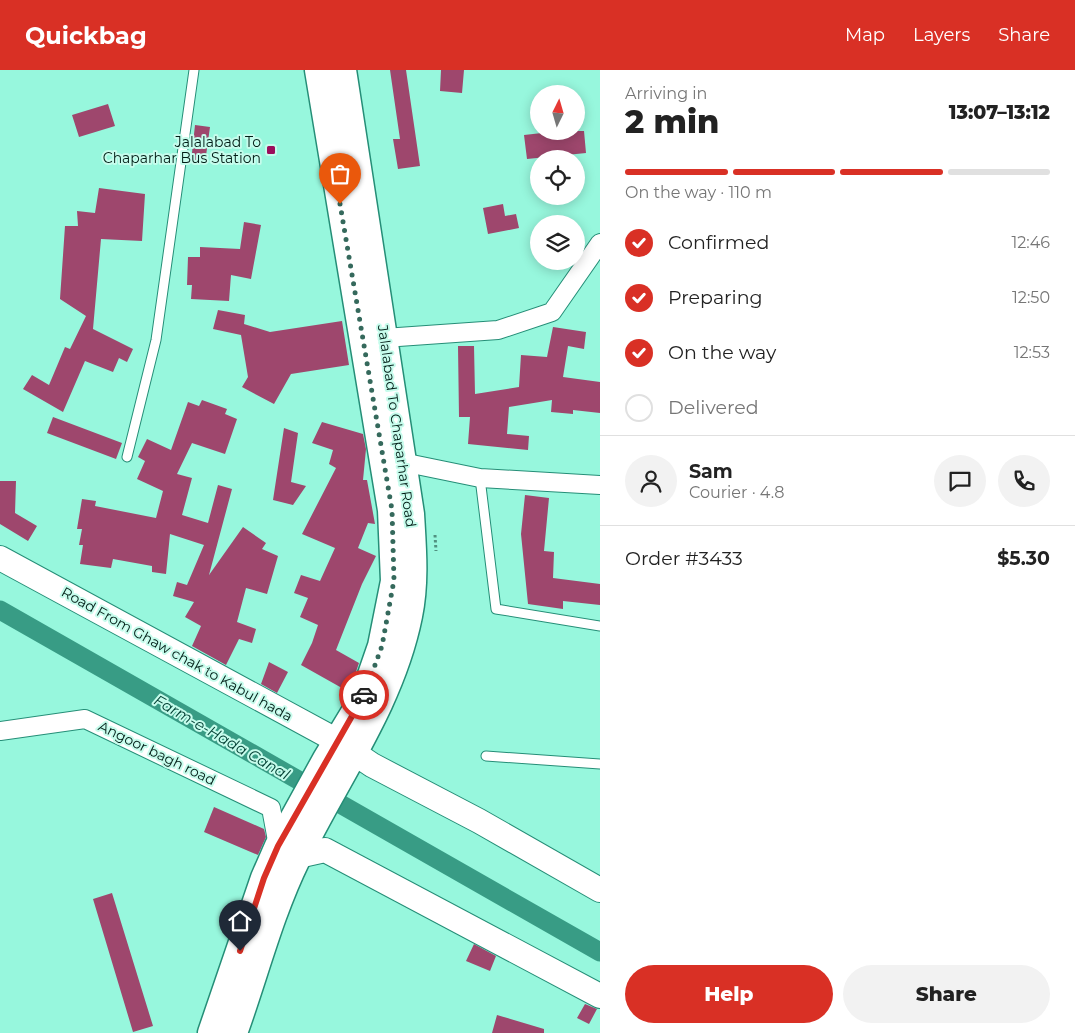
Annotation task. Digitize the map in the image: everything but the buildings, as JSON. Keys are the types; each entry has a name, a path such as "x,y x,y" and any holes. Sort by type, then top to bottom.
{"main road":[{"name":"Jalalabad To Chaparhar Road","path":"318,70 392,510 394,580 382,646 340,756"},
{"name":"Jalalabad To Chaparhar Road","path":"340,756 380,705 398,657 409,615 414,566 411,514 343,70"},
{"path":"211,1033 274,881 340,756"},
{"path":"234,1033 274,881"}],"street":[{"path":"384,338 498,330 552,312 600,243"},
{"path":"402,462 480,478 600,485"},
{"name":"Road From Ghaw chak to Kabul hada","path":"0,558 340,756 479,821 600,890"},
{"name":"Angoor bagh road","path":"0,732 85,719 271,808 293,843"},
{"path":"293,843 325,850 600,996"}],"lane":[{"path":"127,458 156,340 194,70"},
{"path":"480,478 496,609 600,626"},
{"path":"486,756 600,764"}],"waterway":[{"name":"Farm-e-Hada Canal","path":"0,610 600,952"}],"way so far":[{"path":"340,204 392,510 394,580 382,646 364,695"}],"place":[{"name":"Jalalabad To Chaparhar Bus Station","path":"271,150"}],"route":[{"path":"240,951 264,878 278,846 326,758 364,695"}]}
